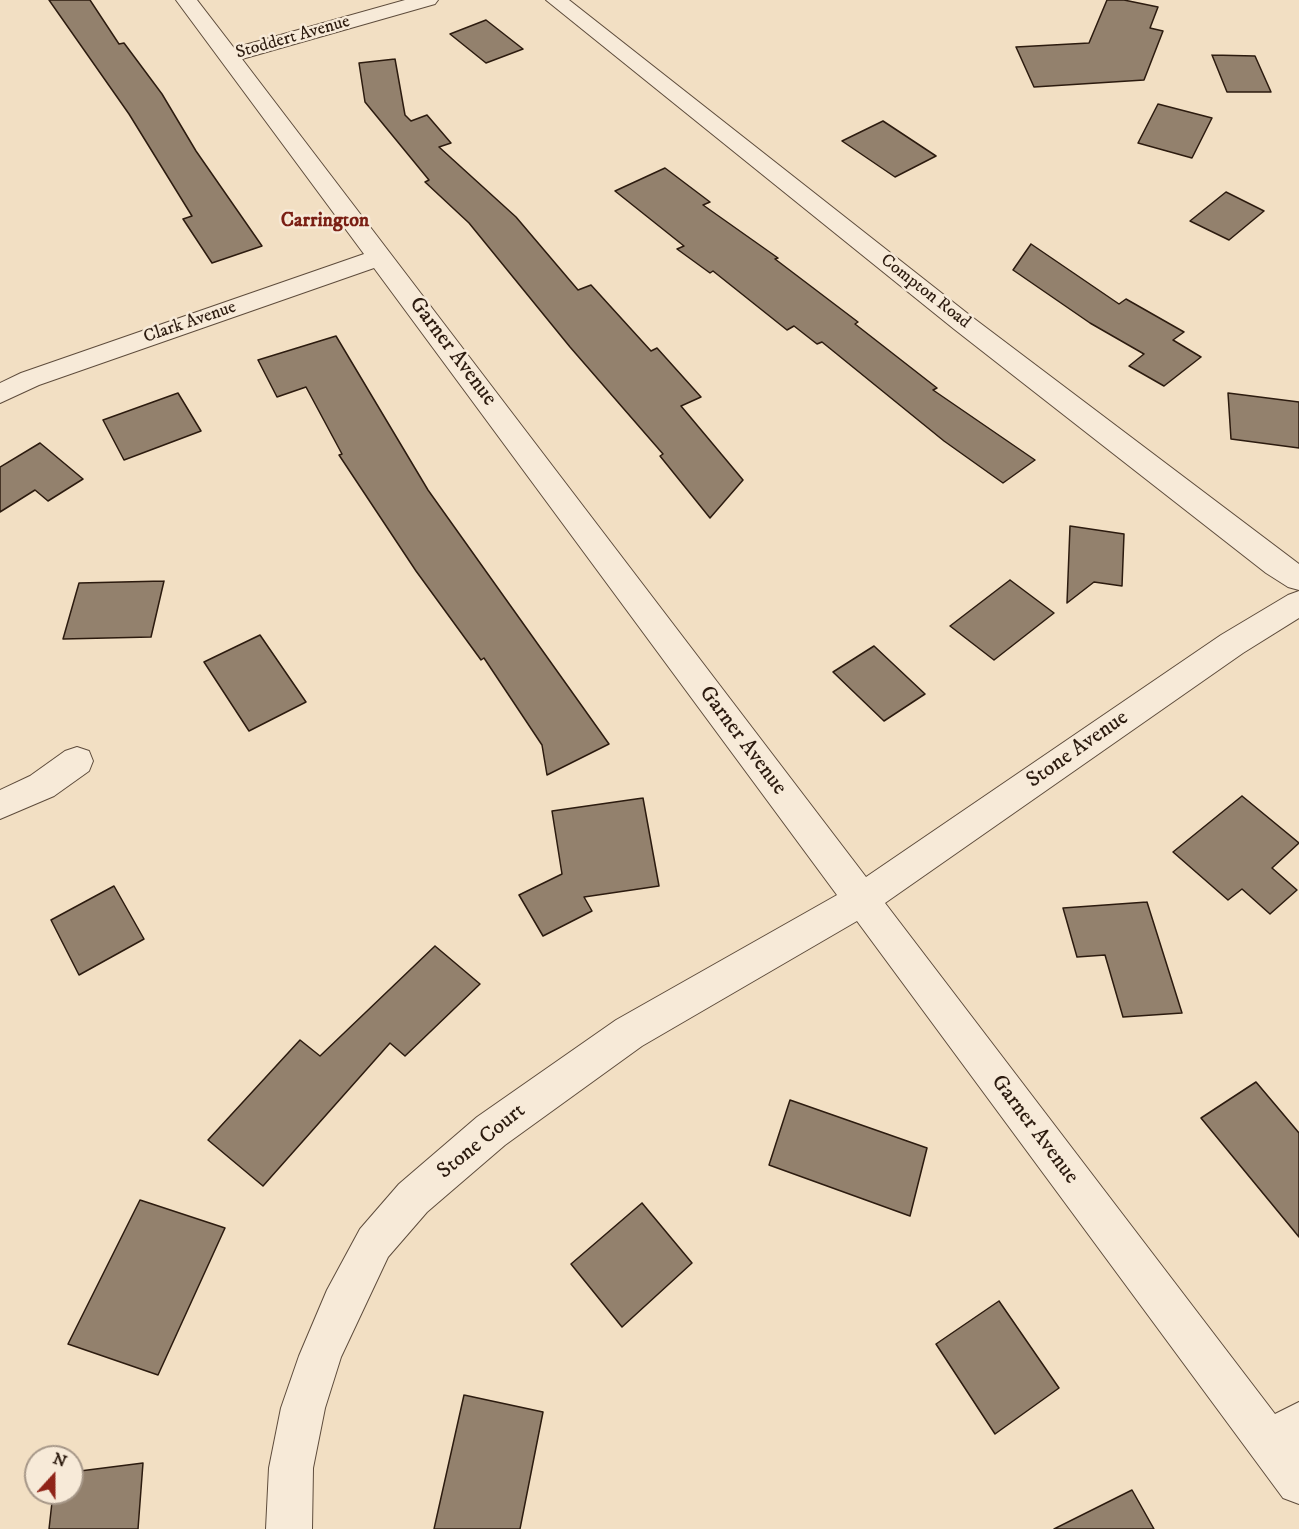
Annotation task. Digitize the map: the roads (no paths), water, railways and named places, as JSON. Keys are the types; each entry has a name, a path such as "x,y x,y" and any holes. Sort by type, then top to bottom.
{"street":[{"name":"Garner Avenue","path":"186,0 381,257 861,900 1284,1433 1299,1482"},
{"name":"Stoddert Avenue","path":"227,57 428,0"},
{"name":"Compton Road","path":"556,0 963,323 1299,579"},
{"name":"Clark Avenue","path":"0,394 45,374 381,257"},
{"name":"Stone Avenue","path":"861,900 1232,644 1299,603"},
{"path":"0,805 42,786 78,761"},
{"name":"Stone Court","path":"289,1529 291,1468 303,1408 320,1356 342,1305 374,1243 414,1198 490,1131 629,1034 861,900"}],"district":[{"name":"Carrington","path":"325,222"}]}
